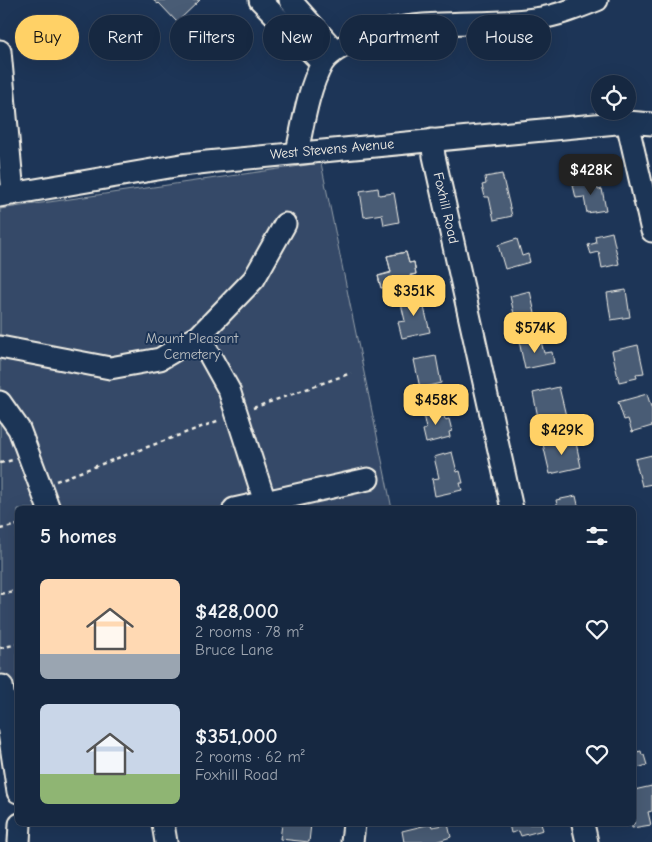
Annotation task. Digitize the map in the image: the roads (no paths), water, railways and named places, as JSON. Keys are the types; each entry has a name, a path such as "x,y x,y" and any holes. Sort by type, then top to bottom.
{"street":[{"path":"260,0 278,15"},
{"path":"290,0 300,15"},
{"path":"330,56 358,38 374,33 433,24 536,19 572,10 597,0"},
{"path":"0,51 7,195"},
{"path":"297,152 310,96 328,60"},
{"path":"627,122 652,231"},
{"name":"West Stevens Avenue","path":"7,195 181,164 627,122 652,124"},
{"name":"Foxhill Road","path":"432,140 511,506"},
{"path":"0,347 110,368 160,360 199,336 254,279 284,224"},
{"path":"199,336 229,390 265,505 368,479"},
{"path":"0,402 19,429 48,506"},
{"path":"6,684 15,765"},
{"path":"19,842 20,826"},
{"path":"163,826 166,842"},
{"path":"352,842 354,826"},
{"path":"583,826 587,842"}],"park label":[{"name":"Mount Pleasant Cemetery","path":"192,346"}]}
